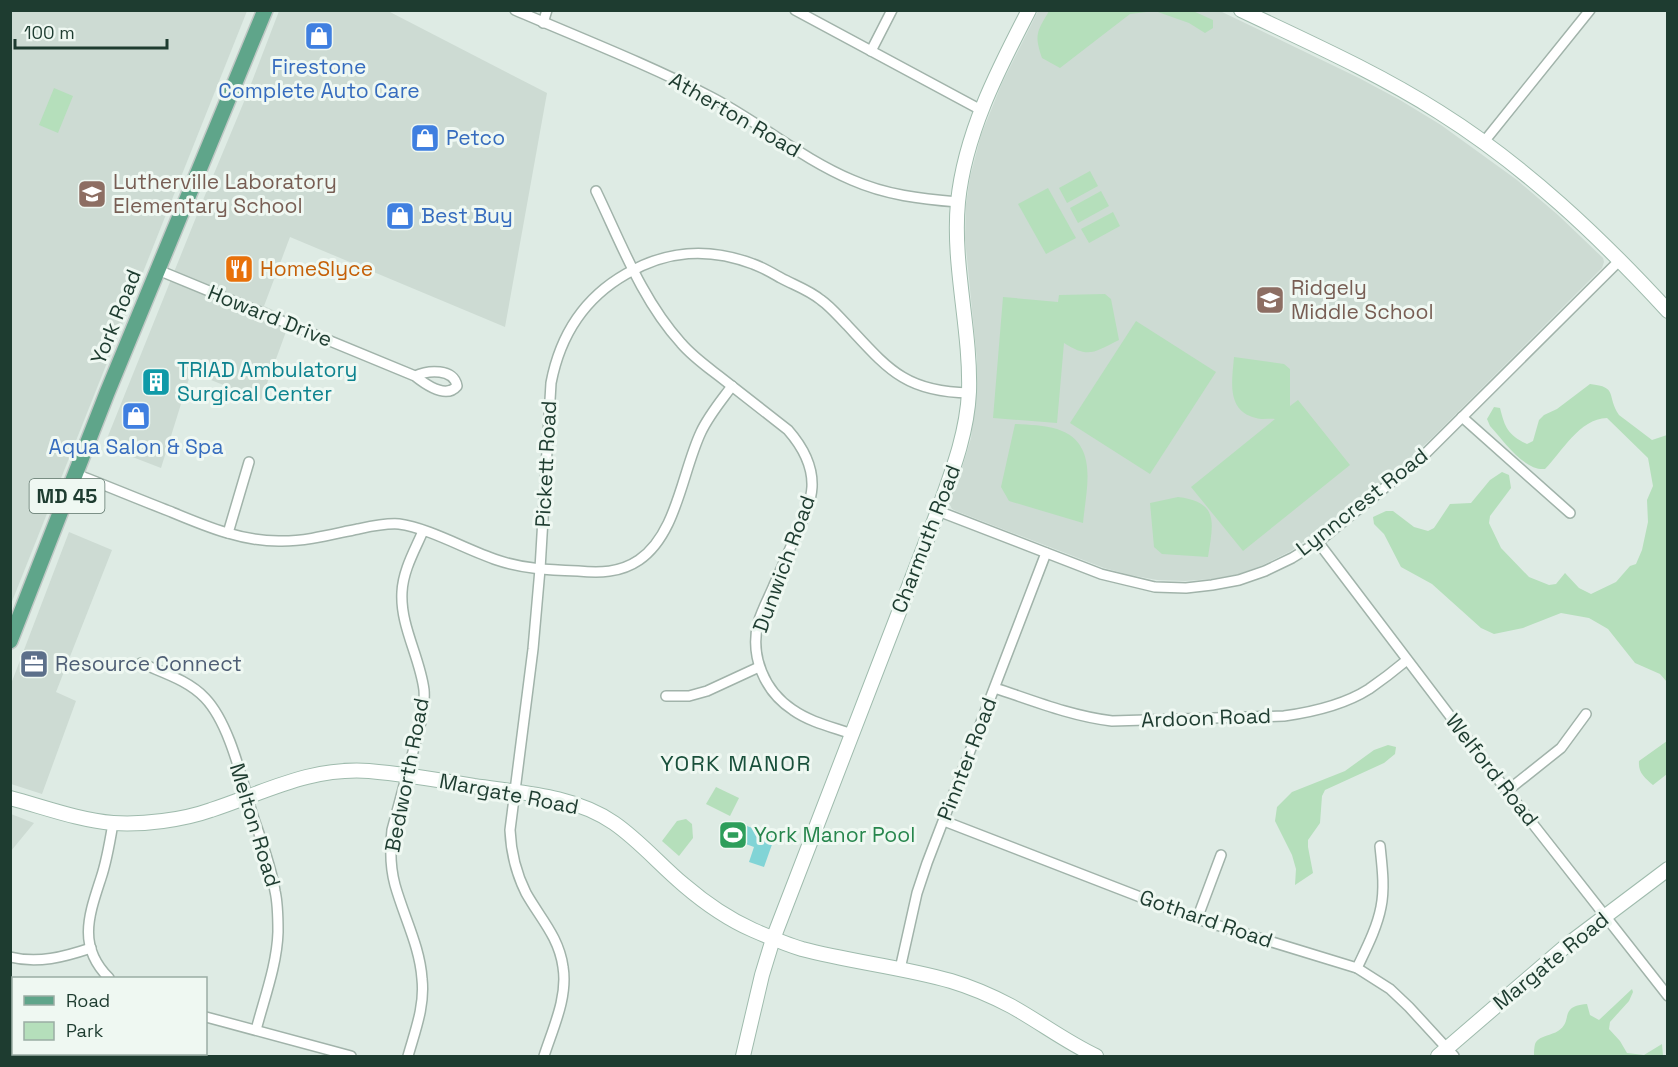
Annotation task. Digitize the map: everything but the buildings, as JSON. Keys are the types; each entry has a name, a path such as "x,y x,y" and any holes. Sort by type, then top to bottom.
{"main road":[{"name":"York Road","path":"10,641 264,10"}],"street":[{"name":"Atherton Road","path":"515,10 666,75 711,97 822,165 852,180 882,191 913,198 958,202"},
{"path":"543,23 547,10"},
{"path":"795,10 981,110"},
{"path":"871,51 892,10"},
{"name":"Charmuth Road","path":"743,1056 773,939 938,511 963,436 969,393 967,341 957,236 958,202 968,153 981,110 1029,10"},
{"path":"1241,10 1375,75 1440,113 1483,142 1538,184 1620,260 1668,311"},
{"path":"1483,142 1590,10"},
{"name":"Dunwich Road","path":"596,191 633,270 653,306 682,345 788,430 798,440 806,455 811,470 812,488 808,508 759,621 755,652 767,683 783,703 805,717 852,734"},
{"name":"Pickett Road","path":"544,1056 561,1003 563,967 557,944 527,894 516,868 510,843 510,830 526,711 540,569 551,382 560,347 571,328 583,310 599,294 614,281 633,270 678,254 699,252 717,254 753,264 821,299 881,362 910,382 947,393 969,393"},
{"name":"Lynncrest Road","path":"938,511 1101,574 1126,581 1155,587 1186,588 1239,580 1274,567 1318,542 1420,459 1620,260"},
{"name":"Howard Drive","path":"158,270 415,376"},
{"path":"76,474 228,533 255,540 285,541 387,524 410,526 496,560 523,567 603,573 623,569 638,561 651,550 663,534 702,430 732,386"},
{"path":"1462,417 1570,513"},
{"path":"228,533 249,462"},
{"name":"Bedworth Road","path":"408,1056 420,1014 422,979 417,952 395,885 391,858 393,830 424,705 421,675 404,620 402,604 405,575 423,531"},
{"name":"Welford Road","path":"1318,542 1668,996"},
{"name":"Pinnter Road","path":"900,969 917,893 927,863 1046,553"},
{"name":"Ardoon Road","path":"995,688 1060,711 1112,721 1284,716 1304,714 1325,708 1368,690 1407,660"},
{"name":"Melton Road","path":"141,663 186,682 204,696 212,706 225,729 248,797 275,891 278,934 256,1030"},
{"path":"666,696 688,696 707,691 759,666"},
{"path":"1508,791 1561,748 1586,714"},
{"name":"Margate Road","path":"10,798 113,823 143,822 208,812 306,776 335,771 367,771 564,800 602,816 625,832 683,885 736,922 801,949 900,969 952,982 985,994 1010,1006 1072,1045 1096,1056"},
{"name":"Gothard Road","path":"944,821 1197,919 1358,968 1390,989 1409,1007 1446,1054"},
{"path":"108,977 97,962 91,948 88,918 109,850 113,823"},
{"path":"1358,968 1381,907 1383,874 1380,846"},
{"path":"1197,919 1221,855"},
{"name":"Margate Road","path":"1446,1054 1536,970 1668,869"},
{"path":"10,957 34,961 47,960 91,948"},
{"path":"207,1017 351,1056"}],"shaded area":[{"name":"Lutherville Laboratory Elementary School","path":"11,11 247,11 11,604"},
{"path":"279,11 388,11 547,93 505,327 290,237 264,306 291,318 261,400 191,372 161,468 104,446"},
{"name":"Ridgely Middle School","path":"1038,11 1220,11 1359,78 1441,125 1517,180 1558,215 1603,258 1602,268 1400,467 1368,494 1291,551 1263,565 1239,574 1212,579 1157,580 1104,568 956,511 949,503 971,438 976,393 977,360 965,238 970,177 981,135 1002,83"},
{"path":"69,532 112,550 56,692 76,701 42,794 11,784 11,684"},
{"path":"11,814 34,823 11,851"}],"green space":[{"path":"1049,11 1155,11 1130,14 1060,68 1042,58 1038,43 1039,29"},
{"path":"1155,11 1193,11 1213,20 1213,28 1205,33 1189,23"},
{"path":"54,88 73,96 58,133 39,125"},
{"path":"1090,171 1098,186 1067,203 1059,188"},
{"path":"1048,188 1076,238 1046,254 1018,204"},
{"path":"1101,191 1109,206 1078,223 1070,208"},
{"path":"1113,212 1120,226 1089,243 1081,229"},
{"path":"1105,294 1111,299 1119,340 1092,352 1080,351 1064,343 1057,423 993,418 1003,297 1058,302 1059,295"},
{"path":"1136,321 1216,372 1150,474 1070,423"},
{"path":"1234,357 1284,364 1290,369 1290,406 1298,400 1350,465 1243,551 1191,487 1275,419 1261,419 1246,414 1235,402 1232,385"},
{"path":"1590,384 1605,387 1619,415 1652,440 1667,435 1667,682 1660,674 1635,663 1608,629 1589,618 1561,613 1523,628 1494,634 1481,628 1432,584 1401,567 1384,534 1374,524 1373,517 1386,511 1393,511 1414,527 1428,531 1434,528 1450,504 1471,503 1490,480 1502,472 1509,475 1511,488 1490,516 1489,523 1501,548 1529,577 1549,585 1556,584 1565,573 1579,588 1591,594 1616,582 1630,566 1636,564 1642,550 1648,522 1647,500 1653,486 1648,458 1607,418 1588,424 1572,438 1545,469 1537,468 1514,454 1490,426 1487,419 1494,407 1500,408 1508,430 1527,444 1533,441 1539,420 1544,415 1557,409"},
{"path":"1015,424 1057,429 1071,436 1080,445 1087,468 1083,523 1009,501 1001,487"},
{"path":"1178,497 1201,504 1211,516 1208,557 1162,554 1154,547 1150,503"},
{"path":"1667,741 1667,774 1653,785 1641,772 1639,761"},
{"path":"1388,745 1396,747 1395,754 1384,763 1325,790 1322,796 1320,823 1308,840 1313,873 1295,885 1296,869 1292,855 1275,821 1277,807 1292,792 1345,771 1374,750"},
{"path":"716,787 739,798 730,816 706,804"},
{"path":"686,819 692,824 693,838 679,856 662,841 677,821"},
{"path":"1632,989 1629,1001 1610,1022 1609,1029 1627,1053 1644,1055 1662,1044 1663,1056 1534,1056 1536,1042 1563,1027 1572,1008 1587,1004 1590,1015 1599,1020"}],"water":[{"path":"741,824 775,836 764,867 749,862 754,847 735,840"}],"place":[{"name":"Firestone Complete Auto Care","path":"319,36"},
{"name":"Petco","path":"425,138"},
{"name":"Lutherville Laboratory Elementary School","path":"92,194"},
{"name":"Best Buy","path":"400,216"},
{"name":"HomeSlyce","path":"239,269"},
{"name":"Ridgely Middle School","path":"1270,300"},
{"name":"TRIAD Ambulatory Surgical Center","path":"156,382"},
{"name":"Aqua Salon & Spa","path":"136,416"},
{"name":"Resource Connect","path":"34,664"},
{"name":"York Manor Pool","path":"733,835"}],"district":[{"name":"YORK MANOR","path":"736,763"}]}
